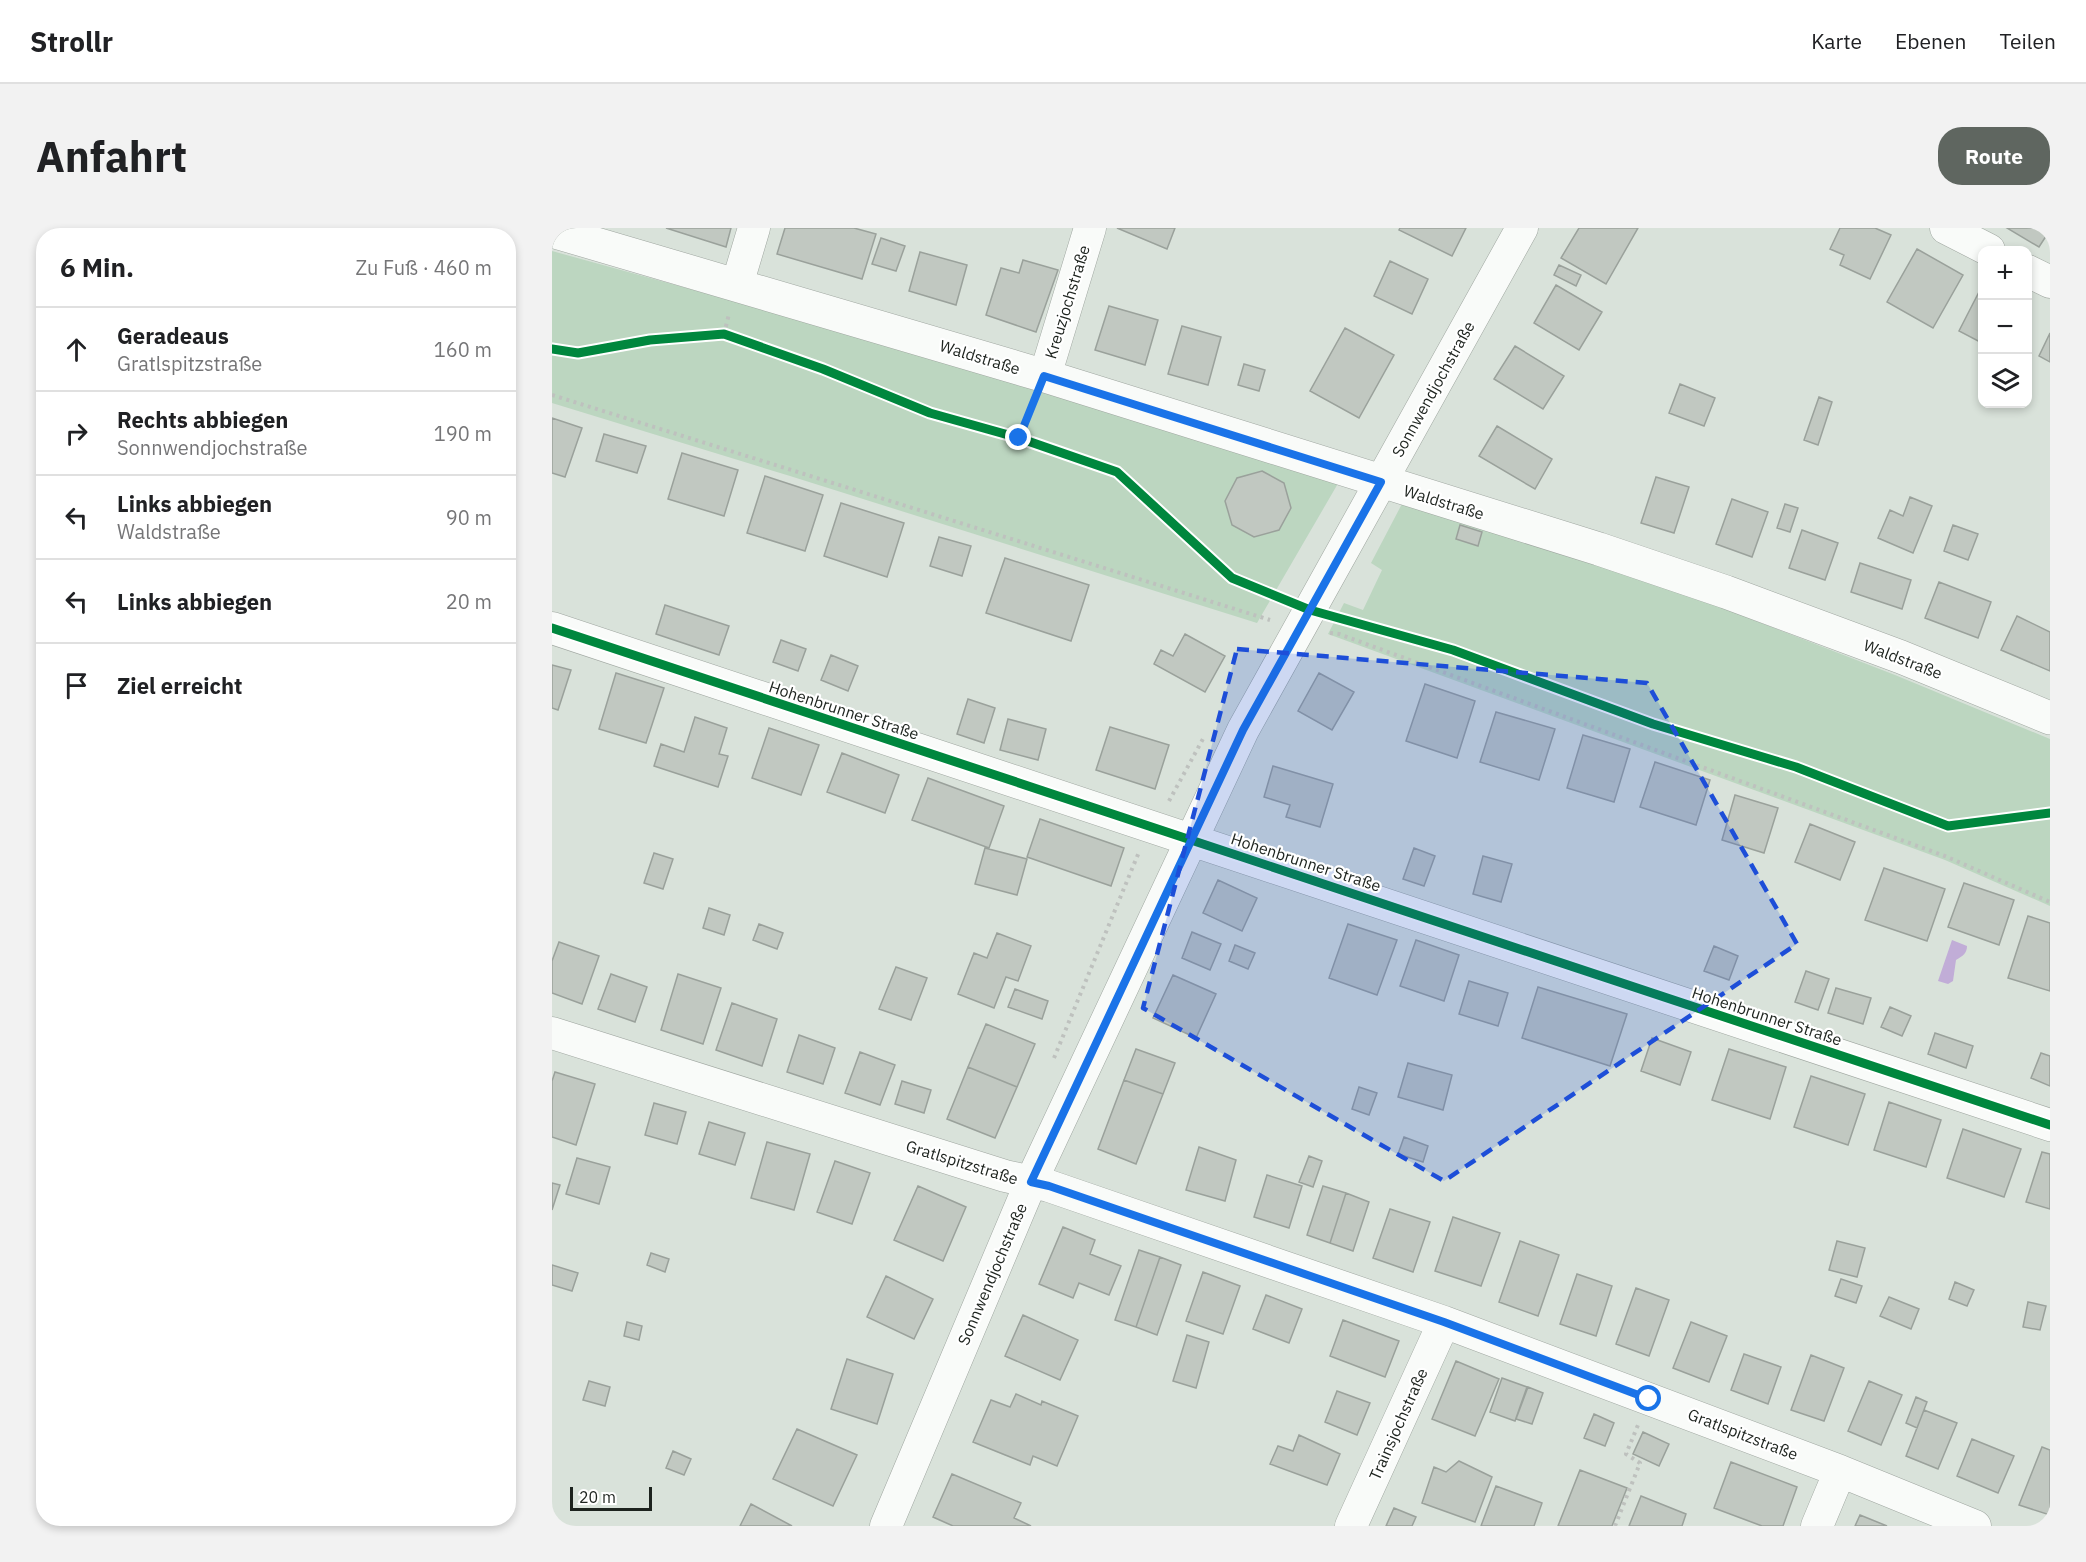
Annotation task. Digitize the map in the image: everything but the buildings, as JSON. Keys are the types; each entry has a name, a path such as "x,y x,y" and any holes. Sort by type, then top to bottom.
{"street":[{"path":"736,285 754,228"},
{"name":"Kreuzjochstraße","path":"1044,376 1090,228"},
{"name":"Sonnwendjochstraße","path":"886,1526 1031,1182 1243,730 1522,228"},
{"path":"1946,228 1981,246"},
{"name":"Waldstraße","path":"552,231 1044,376 1599,549 1726,592 1901,657 2050,718"},
{"path":"2032,272 2050,282"},
{"name":"Hohenbrunner Straße","path":"552,628 2050,1125"},
{"name":"Gratlspitzstraße","path":"552,1033 1005,1176 1049,1186 1444,1322 1840,1471 1975,1526"},
{"name":"Trainsjochstraße","path":"1352,1526 1444,1322"},
{"path":"1817,1526 1840,1471"}],"path":[{"path":"1019,438 1044,376"},
{"path":"1616,1526 1640,1463 1626,1454 1649,1399"}],"highlighted area":[{"path":"1237,649 1647,683 1797,944 1444,1181 1143,1008"}],"green space":[{"path":"552,251 719,297 1340,480 1257,623 552,403"},
{"path":"1404,500 1720,607 1895,675 2050,739 2050,906 1945,860 1328,634 1344,603 1363,610 1382,570 1371,563"}],"shaded area":[{"path":"1952,940 1967,948 1964,954 1956,960 1953,981 1948,984 1938,981"}],"cycle path":[{"path":"552,349 578,353 650,340 724,334 823,369 930,413 1019,438 1117,472 1232,578 1310,610 1453,650 1653,724 1796,767 1948,826 2050,813"},
{"path":"552,628 2050,1125"}],"route":[{"path":"1019,438 1044,376 1381,482 1243,730 1031,1182 1049,1186 1444,1322 1649,1399"}]}
